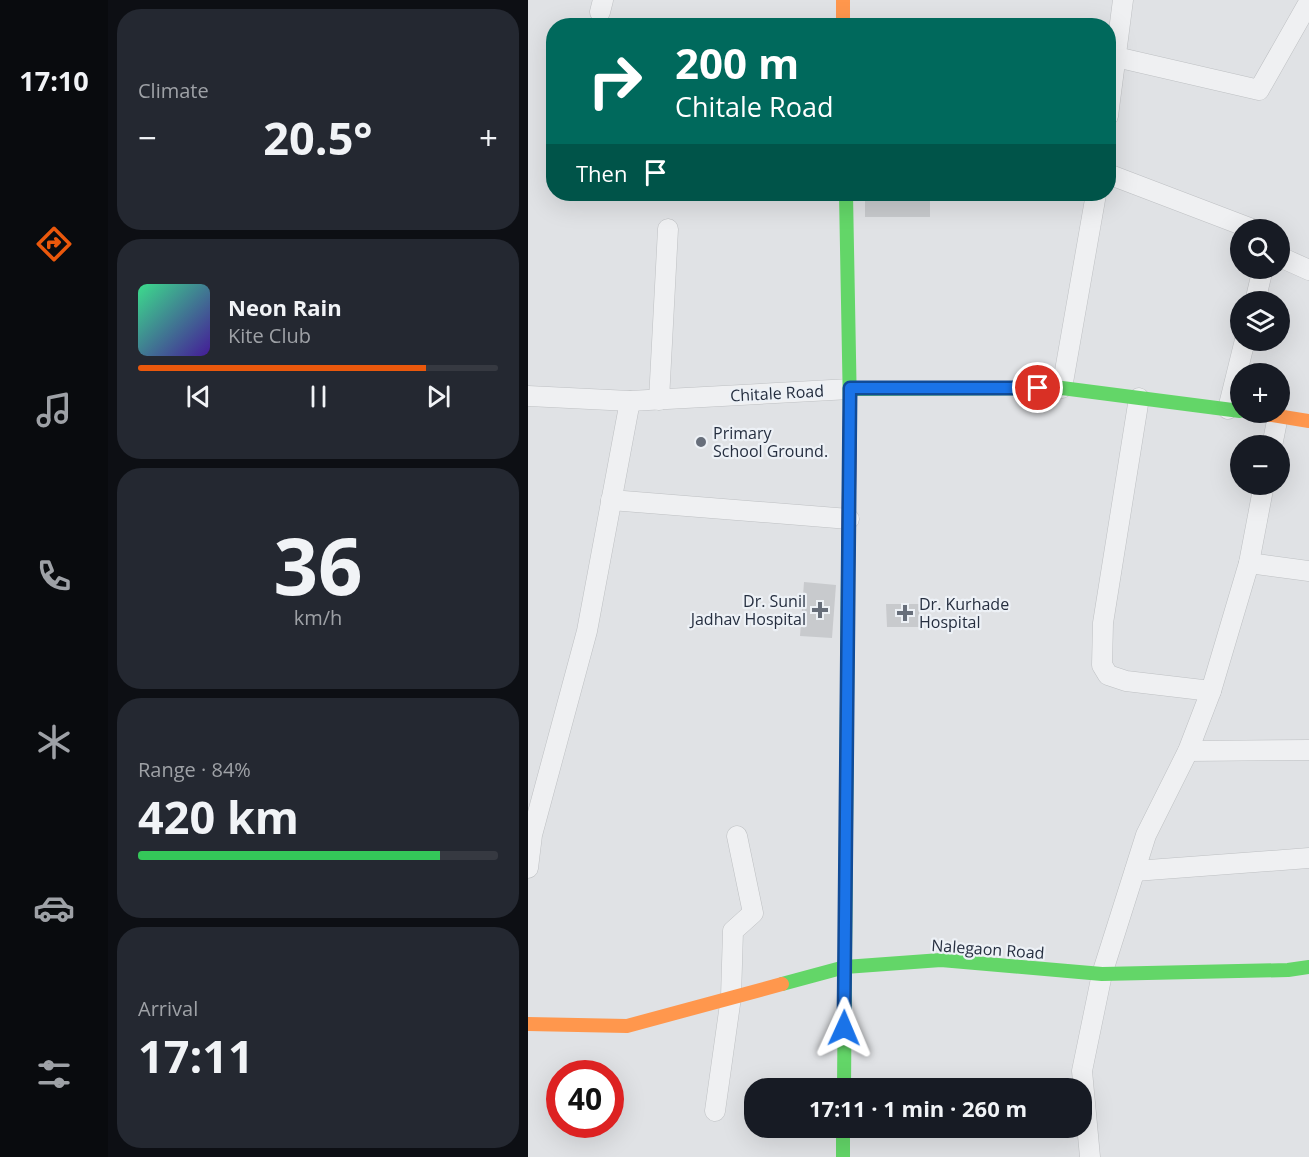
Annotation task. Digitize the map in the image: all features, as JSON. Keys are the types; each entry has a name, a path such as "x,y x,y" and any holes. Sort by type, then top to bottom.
{"street":[{"path":"843,0 843,18"},
{"path":"1123,0 1116,57 1259,90 1309,2"},
{"path":"1116,177 1230,220"},
{"path":"844,1078 850,388 846,201"},
{"path":"1062,388 1095,201"},
{"path":"659,400 668,229"},
{"path":"1290,262 1309,270"},
{"name":"Chitale Road","path":"528,396 630,401 850,388 1062,388 1230,409"},
{"path":"1139,398 1103,622 1102,665 1108,675 1126,681 1211,691"},
{"path":"528,868 532,835 587,631 630,401"},
{"path":"1290,418 1309,421"},
{"path":"1090,1157 1082,1071 1102,974 1146,835 1188,752 1211,691 1249,563 1262,495"},
{"path":"611,500 849,519"},
{"path":"1249,563 1309,571"},
{"path":"1188,752 1309,750"},
{"path":"715,1111 730,997 733,931 753,913 737,836"},
{"path":"1135,871 1309,858"},
{"name":"Nalegaon Road","path":"528,1024 627,1026 845,967 941,960 1102,974 1309,968"},
{"path":"843,1138 843,1157"}],"building":[{"path":"865,201 930,201 930,217 865,217"},
{"path":"804,582 836,585 832,638 800,636"},
{"path":"886,604 919,604 919,627 887,627"}],"traffic: fast":[{"path":"846,201 850,410"},
{"path":"850,389 1062,388 1230,410"},
{"path":"844,1078 848,573"},
{"path":"782,984 845,967 941,960 1102,974 1288,970 1309,967"},
{"path":"843,1138 843,1157"}],"traffic: slow":[{"path":"843,0 843,18"},
{"path":"1290,418 1309,421"},
{"path":"528,1024 627,1026 782,984"}],"traffic: jam":[{"path":"848,573 850,410"}],"place":[{"name":"Primary School Ground.","path":"701,442"},
{"name":"Dr. Sunil Jadhav Hospital","path":"820,610"},
{"name":"Dr. Kurhade Hospital","path":"905,613"}],"route":[{"path":"844,1028 850,388 1038,388"}]}
